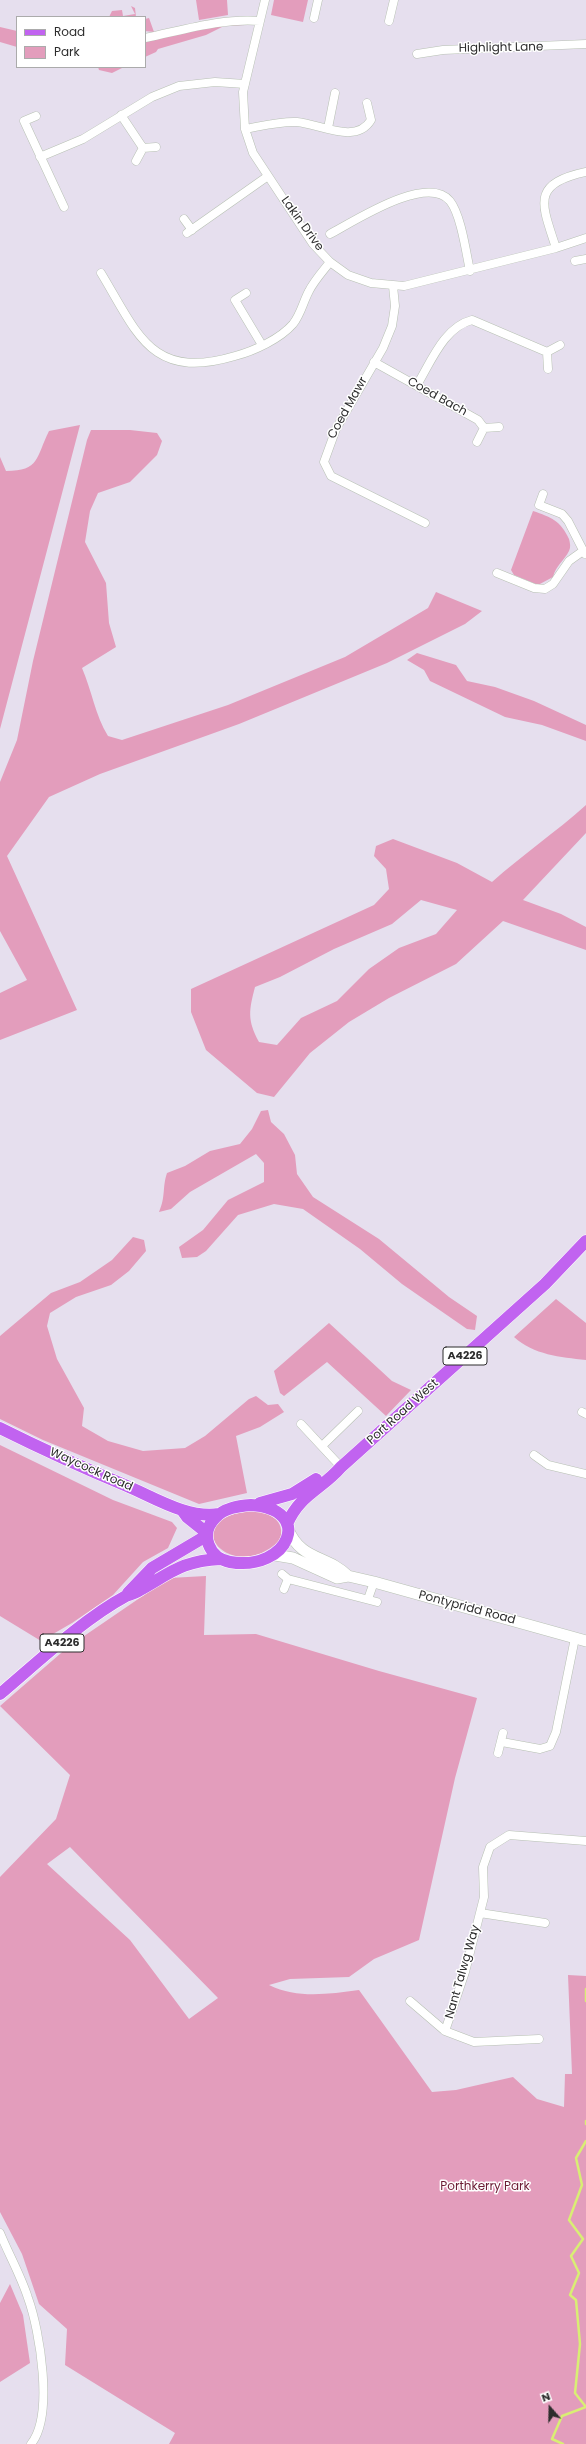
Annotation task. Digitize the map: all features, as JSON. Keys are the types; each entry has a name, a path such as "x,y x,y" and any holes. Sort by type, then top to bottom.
{"main road":[{"name":"Port Road West","path":"287,1527 298,1503 331,1478 341,1467 545,1284 586,1241"},
{"name":"Waycock Road","path":"0,1428 78,1466 182,1510 209,1516 219,1514"},
{"name":"Port Road West","path":"251,1505 276,1500 292,1494 328,1472 341,1467"},
{"path":"251,1505 272,1508 280,1514 287,1527 287,1539 284,1547 275,1555 245,1562 221,1559 211,1550 207,1534 210,1525 219,1514 235,1507 251,1505"},
{"name":"Waycock Road","path":"182,1510 187,1517 207,1534"},
{"name":"Pontypridd Road","path":"287,1527 296,1544 303,1551 340,1568 348,1576"},
{"name":"A4226","path":"0,1694 83,1626 126,1596 152,1568 207,1534"},
{"name":"Pontypridd Road","path":"275,1555 293,1558 337,1578 348,1576 374,1582 581,1640"},
{"name":"A4226","path":"126,1596 139,1591 183,1565 201,1560 221,1559"}],"street":[{"name":"Lakin Drive","path":"265,0 245,84 242,103 245,129 253,153 313,244 330,262 348,275 371,283 404,286 470,271 556,248 586,238"},
{"path":"314,18 318,0"},
{"path":"389,21 394,0"},
{"path":"146,38 220,22 239,20 260,21"},
{"name":"Highlight Lane","path":"417,54 443,50 586,44"},
{"path":"40,157 83,139 152,97 179,86 195,83 215,82 245,84"},
{"path":"328,128 335,93"},
{"path":"245,129 297,122 343,132 357,131 368,126 371,120 367,103"},
{"path":"121,115 143,148"},
{"path":"36,116 24,121 64,207"},
{"path":"143,148 156,147"},
{"path":"136,161 143,148"},
{"path":"556,248 543,205 546,192 552,184 562,178 586,172"},
{"path":"184,219 190,232 268,176"},
{"path":"330,234 400,198 433,192 442,195 450,201 457,215 470,271"},
{"path":"575,261 586,260"},
{"path":"101,273 143,340 153,350 168,359 191,364 212,363 262,345 284,332 293,324 309,290 330,262"},
{"name":"Coed Mawr","path":"393,286 392,326 374,362 336,429 324,462 331,476 425,523"},
{"path":"246,293 235,300 262,345"},
{"path":"417,385 451,331 461,323 472,320 547,352"},
{"path":"547,352 560,345"},
{"path":"547,352 548,369"},
{"name":"Coed Bach","path":"374,362 417,385 454,408 466,412 478,420 484,428"},
{"path":"478,442 484,428 499,427"},
{"path":"498,573 534,588 545,589 553,584 569,561 584,553 568,521 562,514 539,505 543,494"},
{"path":"322,1446 358,1411"},
{"path":"301,1424 341,1467"},
{"path":"534,1455 548,1465 586,1474"},
{"path":"284,1589 285,1576 377,1602"},
{"path":"368,1599 374,1582"},
{"path":"498,1753 503,1737 540,1749 550,1746 556,1732 581,1640"},
{"name":"Nant Talwg Way","path":"445,2032 465,1972 484,1897 483,1867 490,1847 509,1835 586,1841"},
{"name":"Nant Talwg Way","path":"480,1913 545,1923"},
{"name":"Nant Talwg Way","path":"410,2001 445,2032 474,2042 539,2039"},
{"path":"0,2233 28,2298 40,2348 42,2424 38,2436 31,2444"}],"green space":[{"path":"196,0 227,0 228,15 199,20"},
{"path":"274,0 308,0 303,22 271,15"},
{"path":"131,6 135,8 136,16 123,16 135,14"},
{"path":"122,10 123,16 110,16 112,11"},
{"path":"149,18 154,32 146,31 146,19"},
{"path":"247,23 245,25 224,26 206,35 158,49 156,52 146,57 146,42 206,26"},
{"path":"0,27 16,31 16,47 0,42"},
{"path":"98,68 122,68 112,73 99,70"},
{"path":"80,425 0,729 0,457 6,471 25,468 31,465 39,455 49,431"},
{"path":"91,430 130,430 157,433 162,441 157,455 130,482 98,493 90,511 85,542 106,583 109,623 116,647 82,668 100,720 108,736 122,740 228,705 345,657 428,608 436,592 482,611 465,624 387,663 239,724 100,774 49,797 7,856 77,1010 0,1040 0,993 27,980 0,931 0,782 17,740 33,661 87,440"},
{"path":"533,511 555,520 566,533 570,545 569,551 556,569 553,577 538,585 514,575 511,570"},
{"path":"417,653 456,665 467,681 495,687 534,701 586,725 586,741 542,725 505,717 430,681 424,670 407,660"},
{"path":"586,805 586,833 523,900 561,914 586,927 586,950 503,921 456,964 389,998 349,1022 310,1053 274,1097 257,1093 206,1050 191,1012 191,989 374,905 389,889 386,869 374,856 376,846 393,839 457,863 492,882","holes":["421,900 457,910 436,934 399,948 369,969 337,1001 301,1018 277,1045 259,1042 252,1027 250,1015 251,1002 255,987 280,977 334,949 392,924"]},
{"path":"268,1110 271,1122 284,1134 295,1155 297,1174 313,1197 379,1239 449,1297 477,1316 475,1330 467,1329 402,1284 360,1249 303,1209 274,1204 238,1215 206,1251 197,1257 182,1258 179,1247 203,1230 228,1200 264,1182 264,1163 256,1154 190,1192 171,1209 159,1212 167,1173 185,1166 210,1151 240,1144 252,1129 261,1111"},
{"path":"133,1237 144,1240 146,1251 129,1271 111,1285 76,1297 50,1313 47,1326 57,1359 84,1408 82,1426 108,1441 143,1451 185,1448 205,1436 249,1399 256,1396 268,1405 278,1404 284,1412 260,1427 236,1436 247,1493 199,1504 43,1440 0,1419 0,1336 51,1293 80,1282 112,1260"},
{"path":"556,1299 586,1323 586,1360 548,1354 530,1348 514,1337"},
{"path":"329,1323 392,1381 411,1390 386,1416 327,1362 284,1396 280,1393 274,1371"},
{"path":"0,1445 113,1500 172,1522 177,1528 168,1548 143,1562 113,1595 72,1623 41,1641 0,1616"},
{"path":"252,1511 264,1513 275,1518 281,1527 280,1540 262,1553 244,1557 229,1554 218,1546 213,1536 216,1525 228,1516"},
{"name":"Porthkerry Park","path":"206,1576 204,1635 256,1634 379,1671 477,1698 455,1778 419,1940 374,1959 349,1977 290,1979 269,1985 302,1994 325,1994 359,1990 432,2092 456,2090 513,2077 537,2099 564,2107 565,2074 572,2074 568,1975 586,1976 586,2444 169,2444 175,2433 65,2365 67,2329 39,2304 22,2254 0,2212 0,1877 56,1819 70,1775 0,1706 68,1647 169,1578","holes":["70,1847 218,1998 189,2019 130,1940 47,1864"]},
{"path":"10,2284 23,2315 30,2363 0,2382 0,2303"}],"waterway":[{"path":"586,1989 586,2001"},
{"path":"586,2141 576,2158 582,2185 569,2220 583,2239 571,2256 579,2273 570,2295 576,2300 580,2344 575,2393 586,2407"},
{"path":"563,2444 552,2439 562,2416 586,2407"}]}
